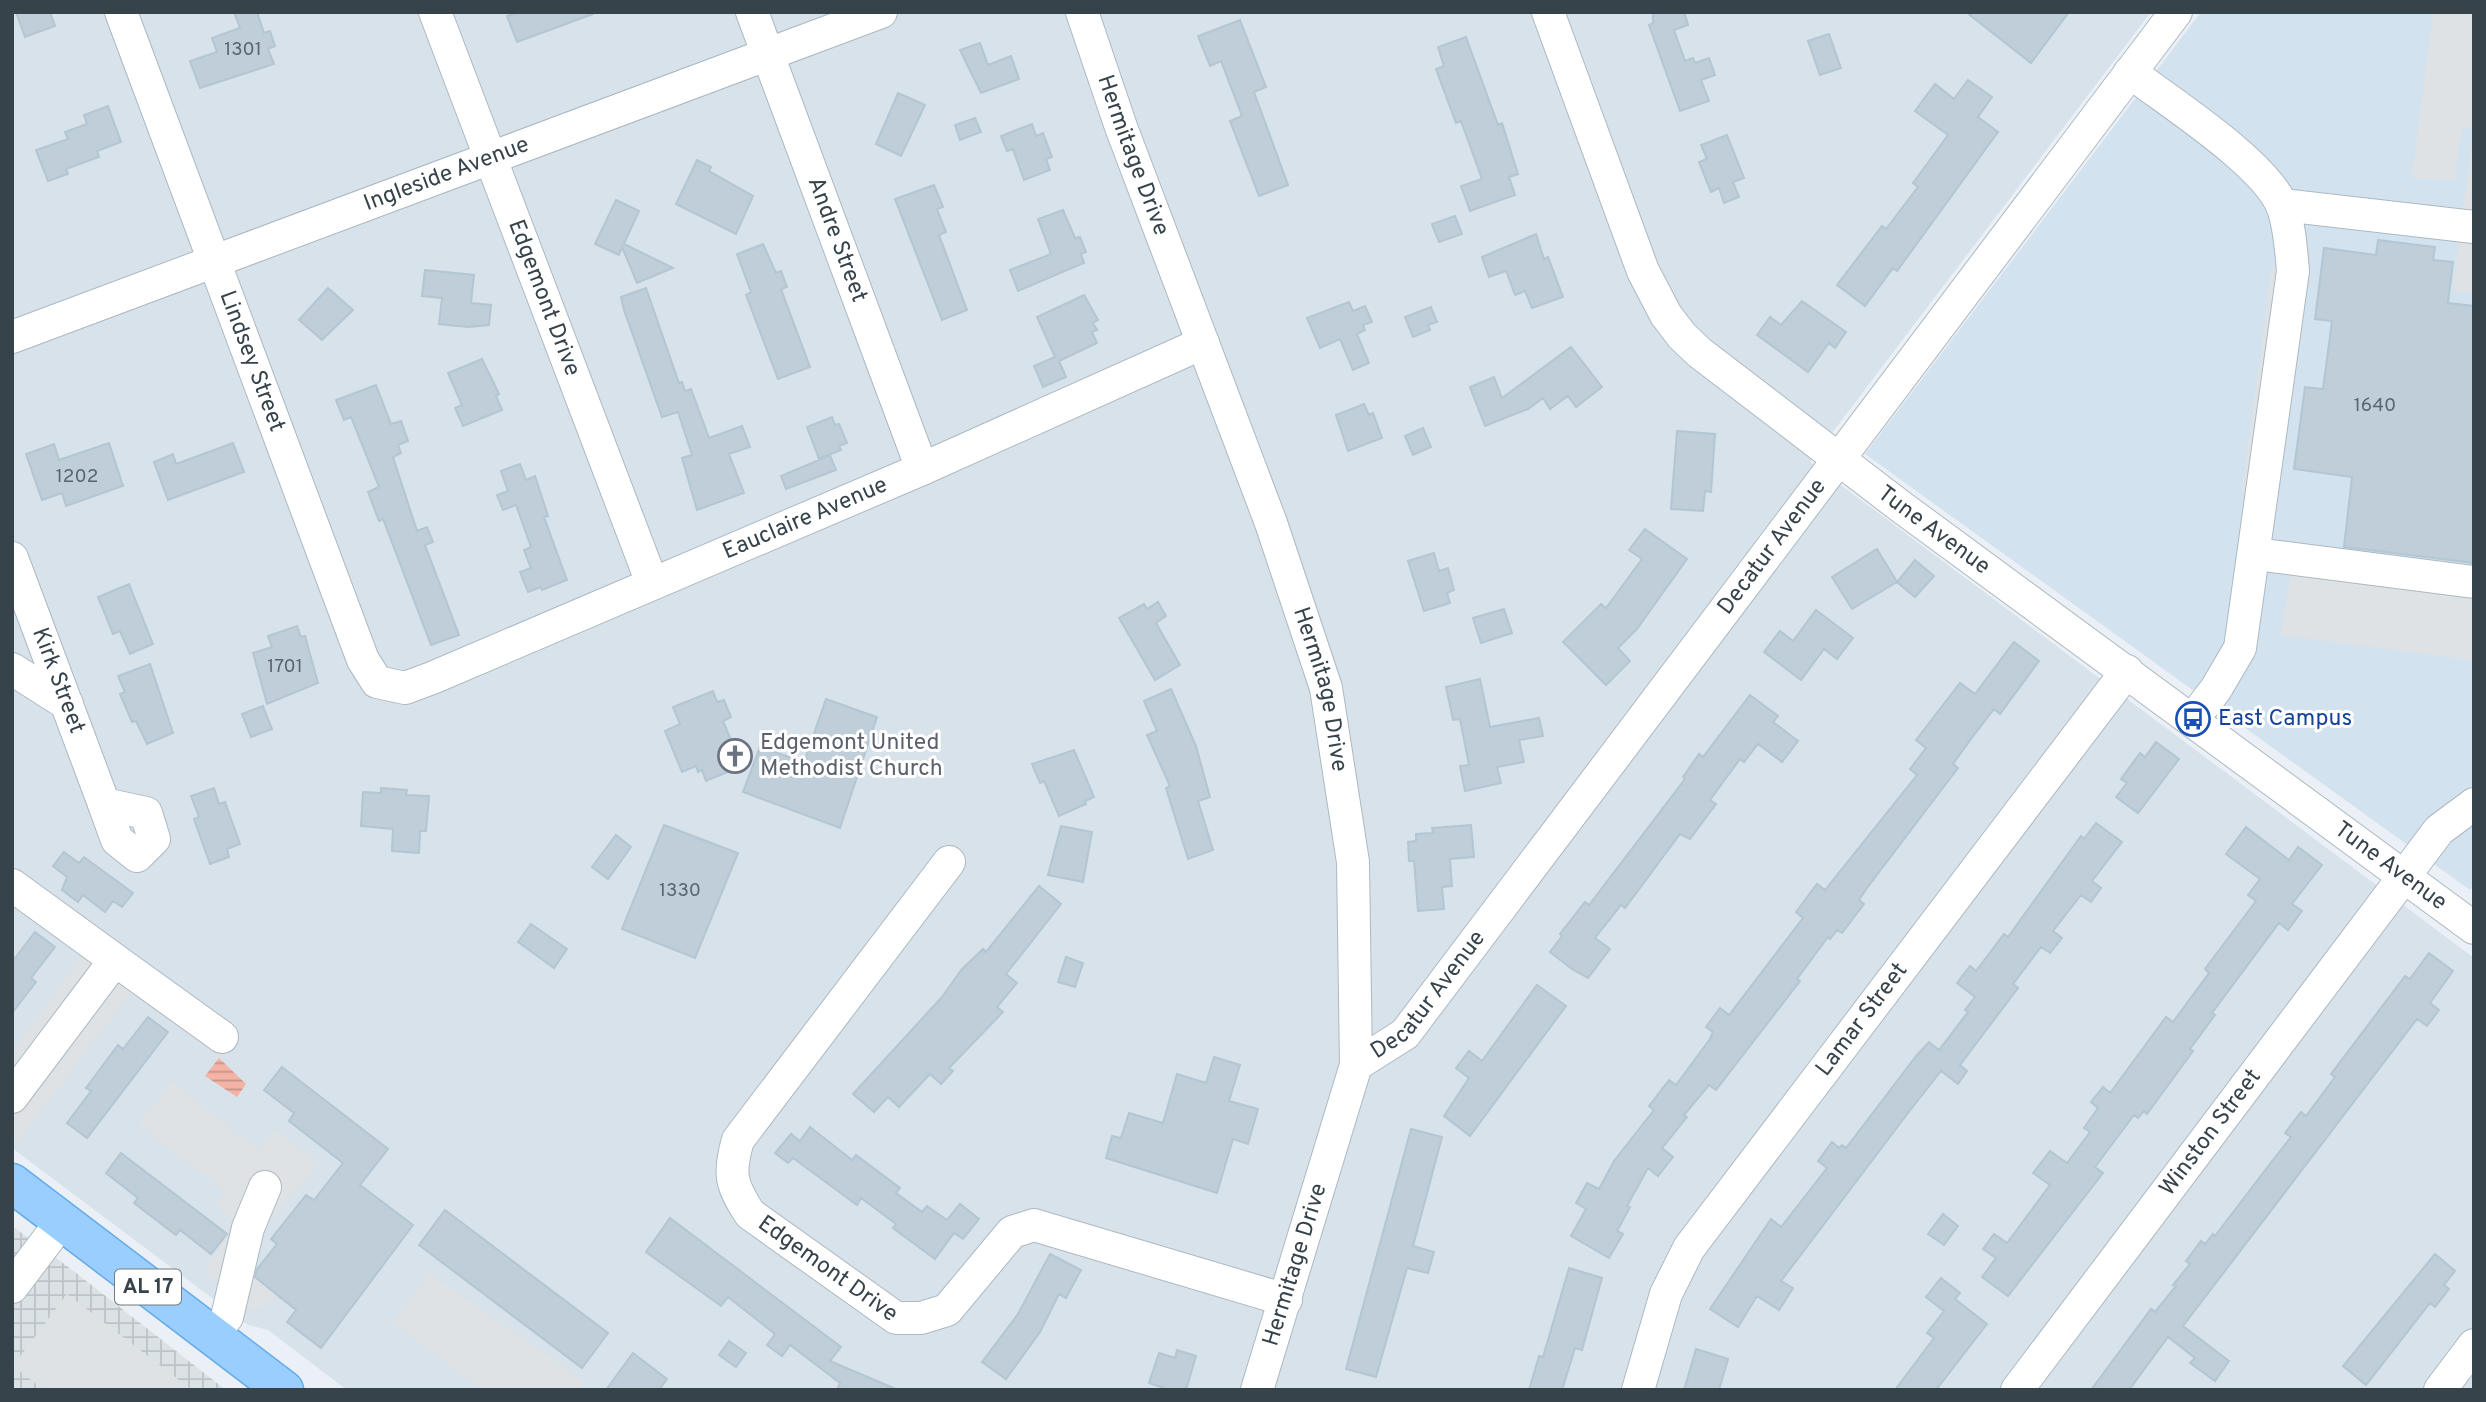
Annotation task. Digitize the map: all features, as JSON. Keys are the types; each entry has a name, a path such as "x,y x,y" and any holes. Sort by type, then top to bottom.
{"main road":[{"name":"AL 17","path":"12,1184 284,1390"}],"street":[{"name":"Lindsey Street","path":"121,12 363,660 377,682 405,688"},
{"name":"Edgemont Drive","path":"435,12 652,583"},
{"name":"Andre Street","path":"752,12 922,469"},
{"name":"Ingleside Avenue","path":"12,337 881,12"},
{"name":"Hermitage Drive","path":"1082,12 1271,523 1326,688 1353,862 1356,1065 1286,1300 1256,1390"},
{"name":"Tune Avenue","path":"1548,12 1643,271 1666,315 1682,336 1700,353 1840,458 2474,928"},
{"name":"Decatur Avenue","path":"1356,1065 1405,1034 2176,12"},
{"path":"2130,72 2258,171 2282,205 2290,236 2293,271 2256,554 2240,648 2216,689 2193,719"},
{"path":"2282,205 2448,222 2474,228"},
{"name":"Eauclaire Avenue","path":"405,688 922,469 1203,343"},
{"path":"2256,554 2474,582"},
{"name":"Kirk Street","path":"12,558 104,804"},
{"path":"12,668 67,704"},
{"name":"Lamar Street","path":"1638,1390 1666,1294 1689,1248 2127,671"},
{"name":"Winston Street","path":"2017,1390 2403,876 2439,830 2474,804"},
{"name":"Edgemont Drive","path":"949,862 738,1140 731,1165 735,1190 750,1213 896,1318 921,1318 947,1310 1012,1232 1034,1225 1286,1300"},
{"path":"12,885 222,1037"},
{"path":"12,1097 115,960"},
{"path":"213,1336 227,1317 248,1228 265,1187"},
{"path":"12,1287 62,1222"},
{"path":"2440,1390 2474,1345"}],"shaded area":[{"path":"12,12 2151,12 1810,462 2474,958 2474,1390 347,1390 268,1330 248,1325 12,1148"},
{"path":"2201,12 2474,12 2474,885 2470,890 1865,454"},
{"path":"2433,12 2474,12 2474,128 2462,128 2454,181 2412,178"},
{"path":"2472,140 2474,141 2474,293 2453,291"},
{"path":"2272,267 2287,281 2254,507 2242,490"},
{"path":"2291,574 2474,599 2474,660 2281,635"},
{"path":"86,950 135,987 18,1141 12,1137 12,1051"},
{"path":"219,1058 246,1084 237,1097 205,1076"},
{"path":"171,1081 259,1150 275,1130 319,1164 260,1234 249,1273 277,1294 262,1307 252,1310 225,1291 205,1269 229,1235 237,1232 235,1221 216,1205 225,1192 138,1124"},
{"path":"12,1226 67,1266 226,1390 12,1390"},
{"path":"429,1273 584,1381 577,1390 482,1390 392,1322"},
{"path":"67,1294 192,1390 44,1390 13,1366"}],"building":[{"path":"16,12 50,12 55,26 25,37"},
{"path":"234,12 257,12 264,33 270,31 275,46 268,49 274,64 200,88 190,61 217,52 212,38 240,28"},
{"path":"518,12 593,14 517,42 507,16"},
{"path":"1653,12 1684,12 1688,25 1674,30 1685,61 1693,58 1695,63 1709,58 1715,75 1701,80 1709,101 1680,111 1649,25 1653,23"},
{"path":"1966,12 2069,12 2031,63"},
{"path":"1240,20 1266,87 1254,92 1288,185 1259,196 1230,121 1242,116 1221,61 1210,66 1198,36"},
{"path":"1829,34 1841,68 1820,75 1808,41"},
{"path":"1466,37 1498,125 1502,123 1518,174 1509,177 1515,195 1470,211 1461,186 1482,179 1461,121 1456,123 1436,69 1444,66 1438,47"},
{"path":"980,43 988,65 1011,56 1019,79 981,93 960,50"},
{"path":"1968,80 1992,97 1978,117 1998,132 1897,271 1893,268 1865,306 1837,285 1882,226 1886,229 1918,187 1913,183 1948,135 1915,111 1935,84 1954,99"},
{"path":"898,93 925,105 901,156 876,144"},
{"path":"108,106 121,142 97,151 99,157 66,169 68,174 48,181 36,150 68,139 65,132 87,124 84,115"},
{"path":"975,118 981,132 960,140 955,125"},
{"path":"1032,124 1036,136 1043,133 1052,157 1046,159 1050,170 1024,180 1013,149 1007,151 1001,136"},
{"path":"1727,135 1744,178 1733,182 1739,197 1724,203 1719,188 1711,192 1699,162 1707,159 1701,145"},
{"path":"697,160 711,167 709,171 753,196 736,234 676,204"},
{"path":"934,185 943,207 937,209 946,232 939,235 967,310 942,320 895,199"},
{"path":"616,200 639,211 624,244 673,268 637,283 622,247 619,255 595,244"},
{"path":"1063,210 1075,238 1080,237 1086,252 1081,254 1084,263 1018,291 1010,270 1051,254 1038,219"},
{"path":"1455,216 1462,234 1439,242 1432,224"},
{"path":"1536,234 1544,259 1548,257 1563,297 1532,308 1525,291 1515,295 1506,271 1489,277 1482,257"},
{"path":"2378,240 2435,247 2433,260 2453,262 2448,303 2474,306 2474,563 2344,547 2352,477 2294,469 2305,387 2323,389 2332,321 2315,319 2324,248 2376,255"},
{"path":"763,244 776,273 781,271 787,287 781,289 810,367 778,379 746,295 751,292 737,254"},
{"path":"425,270 474,275 471,303 491,305 489,325 468,327 439,324 442,298 422,296"},
{"path":"328,288 353,310 322,340 299,320"},
{"path":"646,288 679,383 682,382 685,391 691,389 709,438 742,426 750,447 729,454 744,493 697,510 682,458 692,455 678,412 662,417 621,297"},
{"path":"1084,295 1098,320 1093,323 1097,330 1092,332 1097,343 1059,361 1066,377 1043,387 1034,366 1055,357 1037,317"},
{"path":"1802,301 1846,332 1835,348 1829,343 1808,372 1757,335 1770,317 1781,325"},
{"path":"1349,302 1353,311 1365,306 1372,322 1363,325 1365,330 1357,334 1369,363 1353,370 1340,339 1320,348 1307,318"},
{"path":"1431,307 1437,322 1428,325 1430,330 1413,337 1405,317"},
{"path":"1571,347 1602,387 1576,407 1568,396 1550,409 1543,398 1528,409 1485,426 1470,387 1494,377 1502,398"},
{"path":"482,359 499,394 496,396 502,410 463,426 455,408 462,405 448,373"},
{"path":"376,385 391,424 401,421 408,441 398,445 401,453 393,457 417,531 427,527 433,542 425,545 459,635 431,645 383,519 379,521 368,492 379,487 351,417 344,420 336,400"},
{"path":"1364,404 1369,415 1373,413 1382,438 1348,451 1336,415"},
{"path":"832,417 835,425 839,424 847,443 839,446 841,450 819,459 807,427"},
{"path":"1423,428 1431,447 1413,455 1405,436"},
{"path":"1677,431 1715,434 1711,492 1705,491 1703,511 1671,509"},
{"path":"109,443 123,486 66,506 62,493 42,500 26,454 54,444 59,460"},
{"path":"233,443 244,472 168,500 154,462 173,454 176,464"},
{"path":"830,455 836,470 786,489 781,476"},
{"path":"520,464 526,480 535,476 548,516 544,517 567,580 542,590 541,587 528,592 520,572 531,568 524,550 531,547 516,505 503,510 497,495 508,491 501,471"},
{"path":"1645,529 1687,559 1637,629 1618,648 1630,661 1606,685 1563,642 1601,604 1606,608 1642,559 1629,550"},
{"path":"1877,549 1897,582 1852,609 1832,577"},
{"path":"1434,553 1439,571 1448,568 1454,590 1447,593 1450,603 1424,611 1408,561"},
{"path":"1915,560 1934,576 1915,597 1897,582"},
{"path":"129,584 153,644 130,654 120,631 113,634 98,597"},
{"path":"1158,602 1166,616 1156,623 1180,665 1155,680 1119,618 1144,604 1147,609"},
{"path":"1504,609 1512,633 1481,643 1473,618"},
{"path":"1816,610 1853,638 1837,659 1824,649 1801,680 1764,652 1780,631 1793,641"},
{"path":"297,626 301,637 305,636 318,683 267,704 253,653 272,647 268,636"},
{"path":"2014,642 2039,661 2000,714 1994,709 1971,739 1953,764 1958,768 1867,888 1859,900 1864,904 1842,933 1837,930 1830,939 1828,937 1797,979 1800,981 1716,1090 1709,1085 1684,1115 1687,1117 1662,1148 1673,1157 1658,1176 1648,1168 1627,1206 1630,1207 1617,1231 1623,1234 1609,1258 1571,1236 1586,1209 1576,1203 1587,1183 1599,1189 1614,1161 1654,1110 1649,1106 1669,1080 1676,1085 1710,1039 1713,1032 1706,1027 1720,1008 1729,1015 1803,918 1796,912 1817,884 1825,890 1917,775 1910,769 1926,748 1916,740 1960,683 1975,694"},
{"path":"150,664 173,733 147,744 136,721 132,722 120,694 125,692 118,676"},
{"path":"1480,679 1490,727 1539,718 1543,736 1519,740 1524,762 1497,767 1501,783 1465,791 1460,766 1469,765 1460,719 1453,720 1446,687"},
{"path":"1171,689 1196,746 1210,797 1198,801 1213,850 1188,859 1166,788 1170,786 1147,735 1157,731 1144,701"},
{"path":"713,691 717,702 724,700 731,717 723,721 742,766 706,781 702,770 698,772 696,766 682,772 665,731 680,724 673,707"},
{"path":"1750,695 1778,716 1773,722 1798,741 1782,762 1758,744 1744,762 1740,759 1710,800 1716,804 1690,839 1680,834 1625,908 1621,905 1595,938 1610,949 1588,978 1572,969 1550,952 1562,936 1560,934 1585,902 1589,905 1685,779 1683,777 1699,754 1703,757"},
{"path":"826,699 877,717 840,828 743,792 760,747 804,762"},
{"path":"263,706 272,729 251,737 242,714"},
{"path":"2156,742 2179,759 2138,813 2116,797 2127,783 2121,779 2140,753 2145,757"},
{"path":"1074,750 1094,797 1085,801 1086,804 1059,816 1044,781 1040,783 1032,764"},
{"path":"214,788 219,804 225,802 240,844 227,849 229,857 210,864 194,819 199,817 191,796"},
{"path":"381,788 407,790 406,795 429,796 426,831 420,831 419,853 392,851 393,829 361,826 363,792 381,793"},
{"path":"2096,823 2122,842 2092,881 2101,888 2091,902 2081,895 2053,931 2062,938 2050,953 2041,947 2013,984 2018,988 1960,1065 1967,1071 1958,1084 1941,1071 1908,1113 1781,1281 1793,1288 1779,1310 1757,1296 1738,1327 1710,1309 1771,1219 1781,1227 1827,1168 1818,1161 1832,1142 1839,1148 1842,1145 1846,1148 1929,1042 1939,1050 1968,1012 1965,1010 1975,997 1957,983 1970,966 1976,971 2004,934 2008,937 2081,836 2084,839"},
{"path":"664,825 738,853 695,958 622,929"},
{"path":"1471,825 1474,857 1450,859 1452,886 1442,887 1444,909 1418,911 1414,861 1409,861 1408,842 1416,841 1416,834 1433,833 1432,828"},
{"path":"1061,826 1092,832 1083,882 1048,875"},
{"path":"2246,827 2289,860 2298,847 2322,865 2292,904 2302,911 2288,930 2279,923 2212,1013 2215,1015 2190,1049 2193,1051 2147,1114 2144,1111 2138,1118 2134,1115 2095,1167 2103,1173 2008,1296 1982,1277 1996,1258 1983,1249 1994,1234 2007,1243 2050,1185 2033,1173 2050,1151 2067,1163 2090,1132 2084,1128 2098,1108 2091,1102 2103,1087 2110,1093 2166,1017 2173,1022 2209,973 2205,969 2256,901 2248,895 2260,879 2226,854"},
{"path":"616,835 631,847 608,879 592,867"},
{"path":"64,852 79,863 84,857 133,893 122,907 113,901 105,912 83,895 78,902 62,890 67,877 53,866"},
{"path":"1039,886 1061,904 1006,974 1017,983 997,1007 1003,1012 949,1068 953,1071 941,1084 930,1074 899,1107 888,1097 874,1112 853,1094 942,997 962,969 983,949 986,952"},
{"path":"531,924 567,949 554,968 518,942"},
{"path":"35,932 55,947 31,978 36,982 12,1013 12,962"},
{"path":"2429,953 2453,971 2430,1003 2439,1010 2427,1026 2417,1019 2183,1326 2229,1361 2215,1381 2190,1363 2195,1358 2168,1337 2129,1390 2091,1390 2151,1309 2155,1312 2176,1286 2173,1285 2190,1264 2186,1261 2201,1241 2205,1244 2213,1234 2215,1236 2291,1137 2285,1133 2301,1112 2306,1116 2335,1077 2331,1074 2405,976 2410,979"},
{"path":"1066,957 1083,963 1075,987 1058,982"},
{"path":"1537,985 1566,1006 1470,1136 1444,1116 1469,1078 1456,1068 1469,1051 1482,1061"},
{"path":"148,1017 168,1032 87,1138 67,1123 91,1091 86,1088 118,1045 123,1049"},
{"path":"1214,1057 1240,1065 1229,1101 1258,1109 1248,1144 1233,1139 1217,1193 1106,1158 1112,1136 1121,1138 1129,1113 1163,1123 1177,1074 1206,1083"},
{"path":"282,1067 388,1149 360,1185 413,1225 321,1348 287,1322 296,1310 255,1277 257,1269 277,1244 271,1239 306,1195 314,1200 343,1163 289,1121 294,1113 264,1090"},
{"path":"810,1127 852,1160 856,1155 900,1188 896,1193 922,1212 927,1206 947,1220 960,1204 979,1219 963,1239 954,1233 935,1259 893,1228 896,1224 861,1198 857,1205 793,1158 788,1163 775,1153 791,1134 800,1141"},
{"path":"1411,1129 1442,1137 1413,1246 1434,1252 1428,1273 1407,1268 1376,1377 1346,1369"},
{"path":"121,1153 227,1234 211,1254 180,1230 176,1235 134,1203 138,1198 106,1173"},
{"path":"445,1210 608,1333 582,1368 419,1245"},
{"path":"1943,1214 1958,1226 1944,1245 1928,1234"},
{"path":"670,1218 841,1347 830,1361 898,1390 837,1390 840,1383 790,1345 782,1356 767,1345 775,1334 728,1297 721,1306 646,1252"},
{"path":"1050,1254 1081,1270 1066,1298 1059,1294 1040,1332 1006,1379 982,1362 1018,1314"},
{"path":"2435,1254 2455,1271 2444,1285 2449,1289 2435,1307 2430,1303 2366,1385 2343,1366"},
{"path":"1569,1268 1602,1278 1582,1350 1575,1348 1562,1390 1529,1390 1539,1356 1543,1357"},
{"path":"1941,1278 1960,1293 1955,1299 1987,1324 1936,1390 1895,1390 1934,1338 1927,1333 1944,1311 1926,1297"},
{"path":"729,1341 746,1353 736,1367 719,1355"},
{"path":"1696,1349 1728,1359 1719,1390 1684,1390"},
{"path":"1177,1350 1196,1356 1186,1390 1169,1390 1149,1383 1159,1353 1175,1358"},
{"path":"633,1353 667,1379 659,1390 606,1390"}],"place":[{"name":"East Campus","path":"2193,719"},
{"name":"Edgemont United Methodist Church","path":"735,756"}]}
